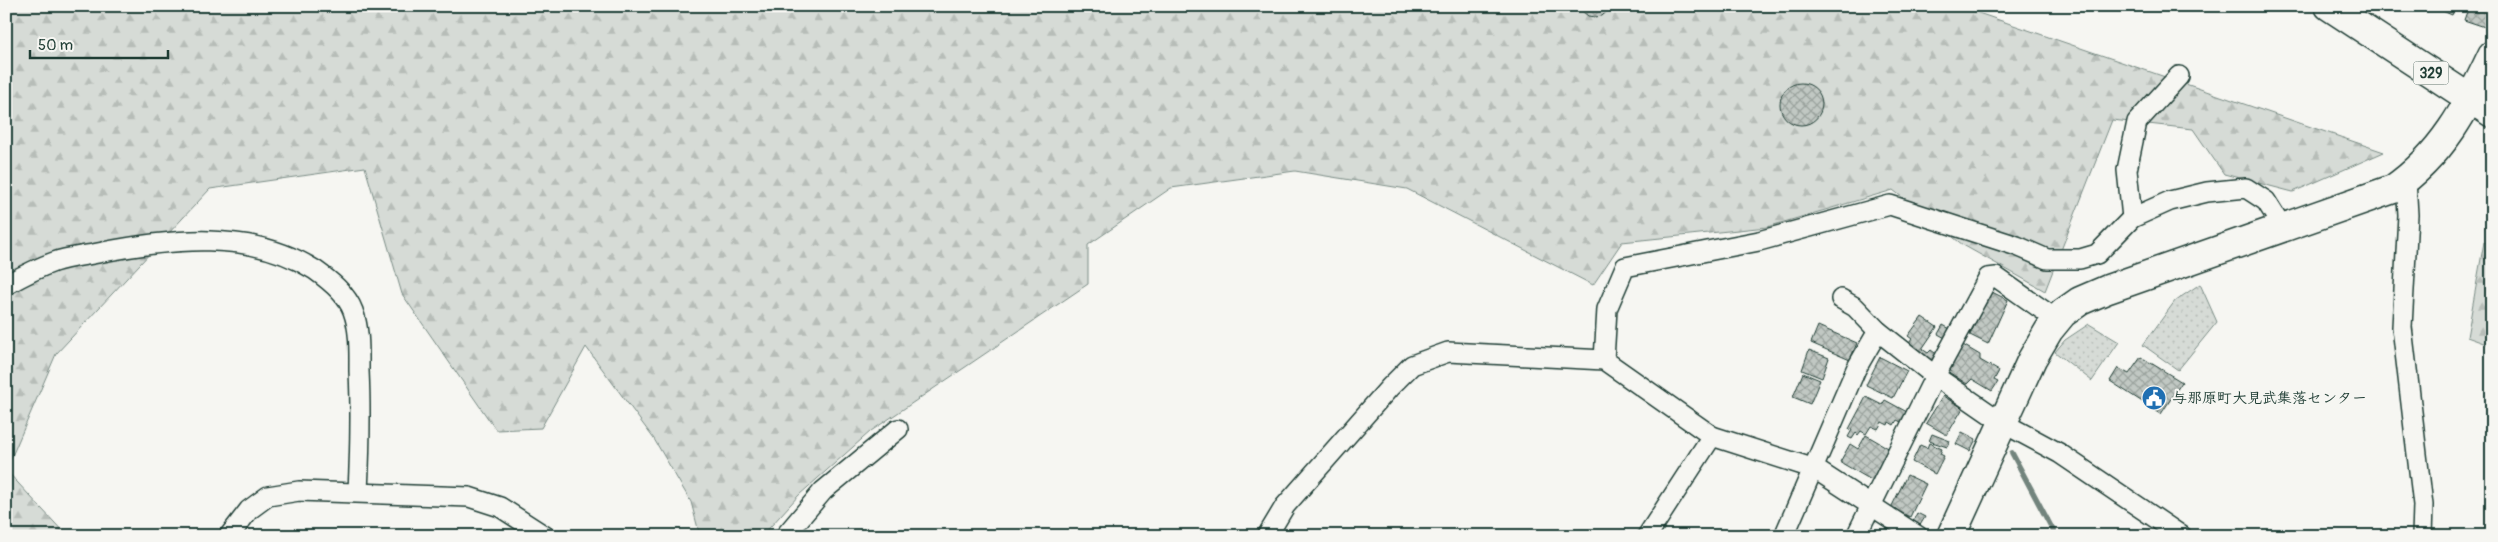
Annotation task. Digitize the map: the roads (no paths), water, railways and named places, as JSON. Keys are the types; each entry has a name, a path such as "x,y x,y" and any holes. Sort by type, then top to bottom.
{"main road":[{"name":"329","path":"2329,6 2481,106"},
{"path":"1951,536 2032,359 2063,313 2080,301 2108,289 2381,194 2406,180 2416,173 2481,106 2492,55"}],"street":[{"path":"2132,218 2127,170 2137,122 2180,76"},
{"path":"2406,180 2408,215 2402,327 2423,505 2422,536"},
{"path":"1604,360 1608,309 1625,267 1759,241 1890,205 2017,246 2047,259 2080,259 2097,254 2132,218 2170,201 2207,192 2246,188 2266,201 2283,228"},
{"path":"6,285 56,261 118,249 167,243 227,242 255,246 306,265 326,278 343,295 353,310 358,334 361,434 358,492"},
{"path":"1856,536 1935,376 1988,278 1996,277 2057,320"},
{"path":"1840,299 1855,307 1878,331 1935,376 2003,423 2059,453 2182,536"},
{"path":"1784,536 1815,469 1856,369 1878,331"},
{"path":"1267,536 1285,506 1390,387 1412,365 1448,352 1604,360 1712,436 1815,469 1872,504 1918,536"},
{"path":"786,536 823,492 898,429"},
{"path":"1647,536 1712,436"},
{"path":"229,536 249,510 268,496 299,491 469,497 500,507 544,536"}],"waterway":[{"path":"2012,453 2056,536"}],"place":[{"name":"与那原町大見武集落センター","path":"2154,398"}]}
